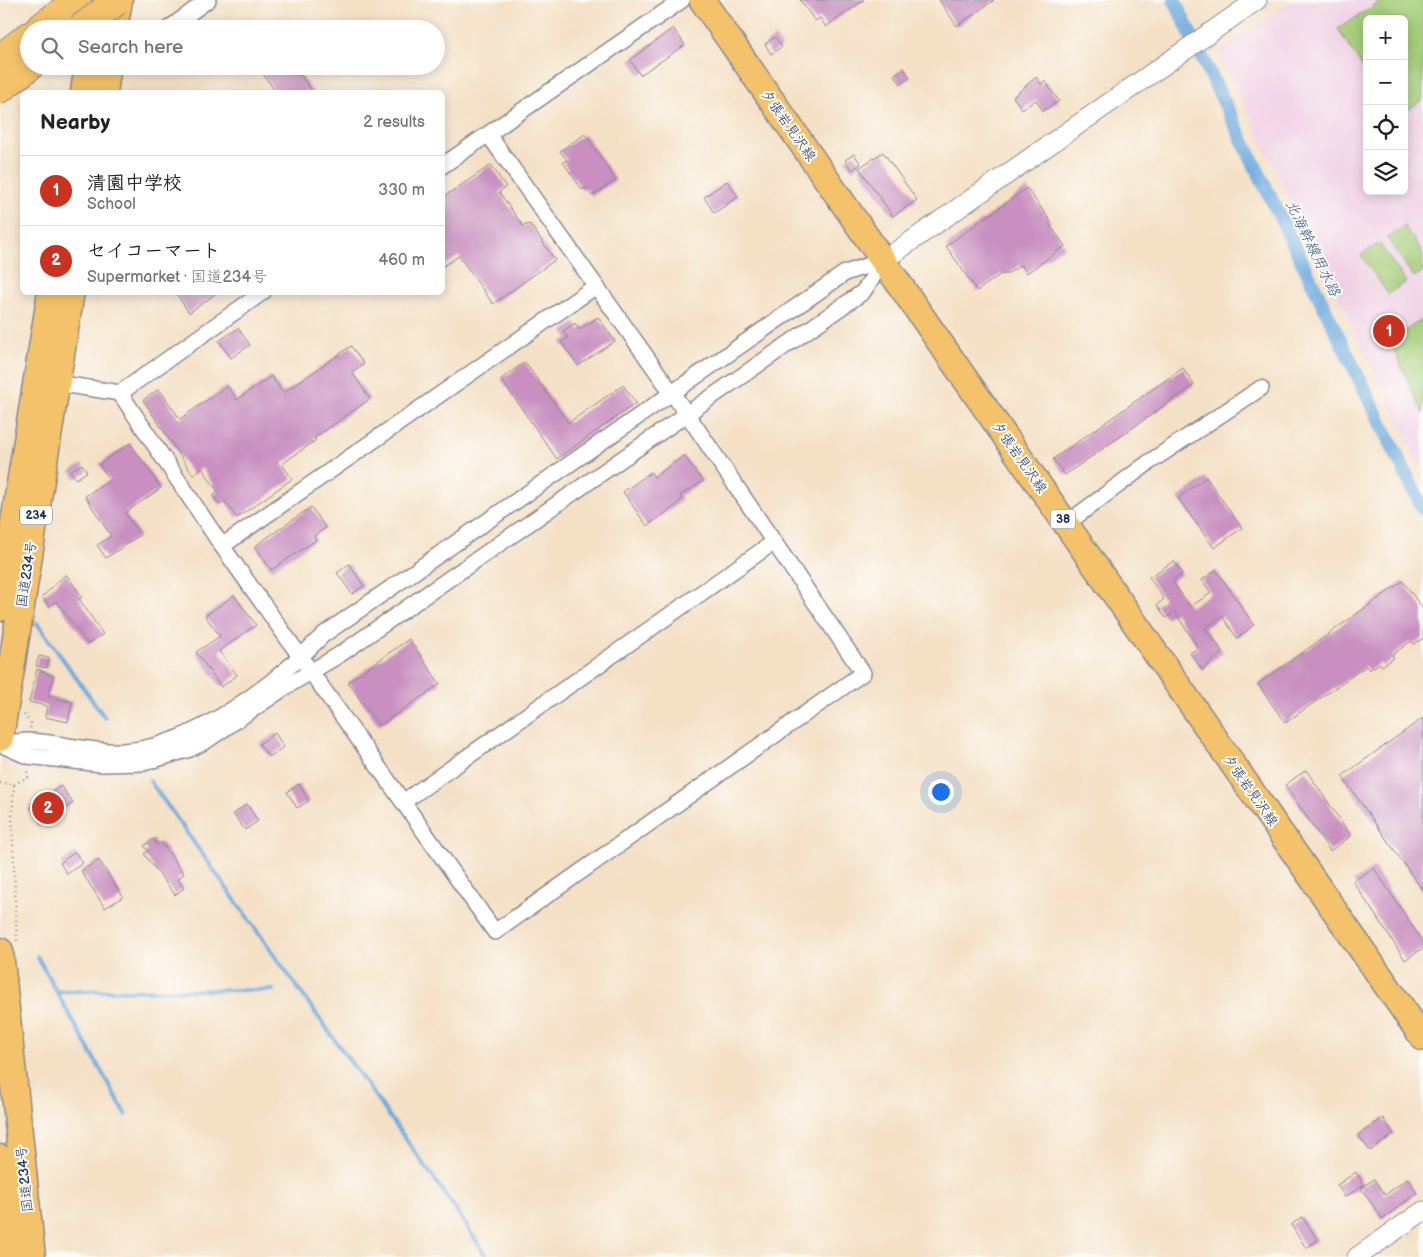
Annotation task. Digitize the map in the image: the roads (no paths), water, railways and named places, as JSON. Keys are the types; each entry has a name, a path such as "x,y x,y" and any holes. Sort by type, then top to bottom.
{"highway":[{"path":"96,20 99,0"},
{"path":"58,20 75,12 118,0 115,20"},
{"path":"0,58 20,43"},
{"path":"0,89 20,74"},
{"path":"84,90 87,75"},
{"path":"104,90 107,75"},
{"name":"国道234号","path":"0,738 47,382 51,295"},
{"name":"国道234号","path":"0,608 47,382 70,295"},
{"name":"国道234号","path":"9,948 32,1257"},
{"name":"国道234号","path":"0,1158 11,1257"}],"main road":[{"name":"夕張岩見沢線","path":"702,0 1423,1038"}],"street":[{"path":"180,20 208,0"},
{"path":"445,164 682,0"},
{"path":"0,744 28,741 76,748 123,751 170,743 206,725 278,677 301,658 323,635 845,273 884,260 1257,0"},
{"path":"120,393 222,546 495,932 863,673 686,414 488,134"},
{"path":"0,744 27,756 102,764 143,763 190,749 206,741 339,655 863,292 884,260"},
{"path":"222,546 596,286"},
{"path":"47,382 120,393 259,295"},
{"path":"1066,524 1148,463 1261,388"},
{"path":"403,802 774,542"},
{"path":"1357,1257 1423,1211"}],"waterway":[{"name":"北海幹線用水路","path":"1174,0 1423,509"},
{"path":"37,623 105,718"},
{"path":"150,781 452,1204 487,1257"},
{"path":"37,956 56,991"},
{"path":"126,1115 56,991 273,990"}],"place":[{"name":"清園中学校","path":"1389,331"},
{"name":"セイコーマート","path":"48,808"}]}
